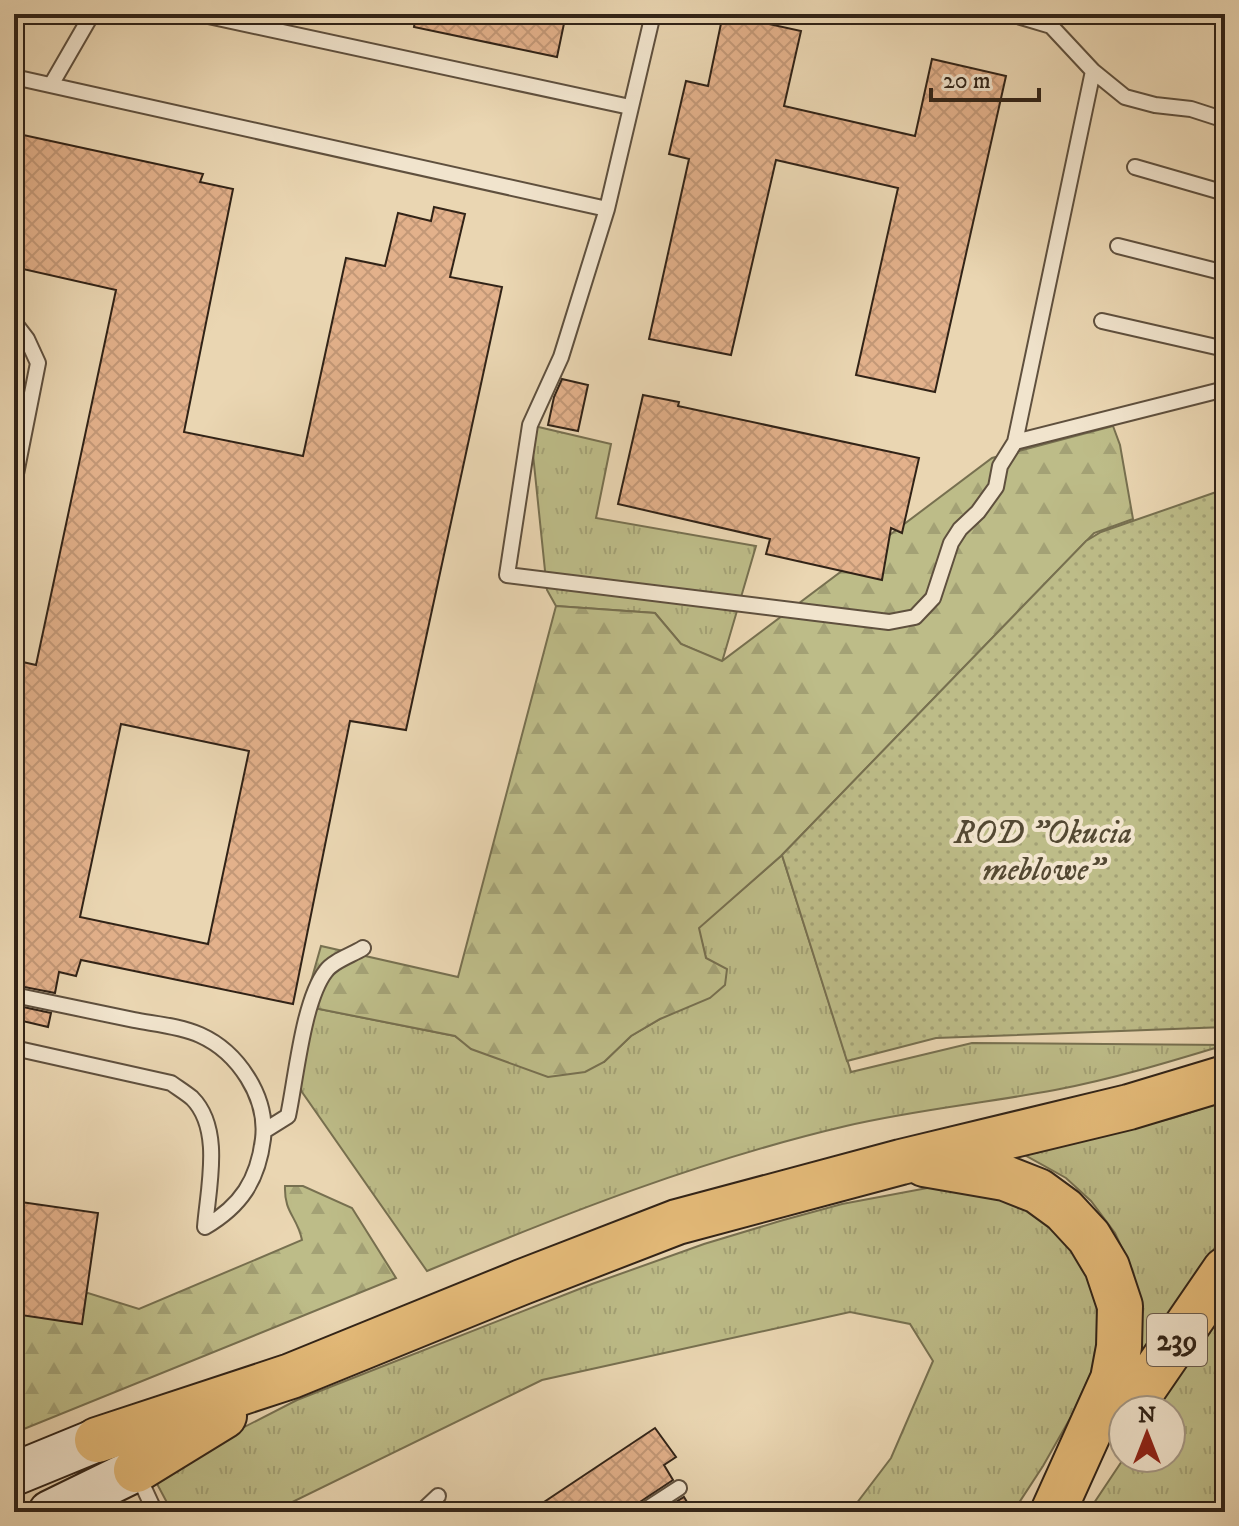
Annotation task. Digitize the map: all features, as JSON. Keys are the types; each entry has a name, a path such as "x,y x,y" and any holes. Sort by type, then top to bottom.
{"main road":[{"path":"119,1457 291,1376 677,1222 901,1162 1129,1107 1225,1078"},
{"path":"901,1162 969,1170 1005,1178 1038,1191 1064,1210 1089,1237 1107,1267 1120,1306 1119,1347 1113,1379 1056,1512"},
{"name":"239","path":"1140,1394 1225,1270"},
{"path":"1056,1512 1107,1441"}],"street":[{"path":"14,1474 119,1457"},
{"path":"50,1512 119,1457"}],"lane":[{"path":"51,85 92,14"},
{"path":"199,14 630,107"},
{"path":"653,14 607,209 561,357 530,425 507,575 889,622 915,617 933,598 951,543 996,487 1000,466 1015,442 1093,71"},
{"path":"1011,14 1051,26 1093,71 1125,97 1155,105 1191,109 1225,120"},
{"path":"14,77 607,209"},
{"path":"1135,167 1225,193"},
{"path":"1118,246 1225,273"},
{"path":"1102,321 1225,349"},
{"path":"14,322 27,339 38,363 14,484"},
{"path":"1015,442 1225,389"},
{"path":"264,1131 288,1116 305,1025 317,987 327,969 363,948"},
{"path":"14,995 199,1035 228,1054 239,1065 255,1091 264,1131 257,1173 249,1188 221,1218 205,1227 209,1140 205,1121 193,1099 171,1083 14,1048"},
{"path":"119,1457 155,1512"},
{"path":"642,1512 679,1488"},
{"path":"421,1512 438,1496"}],"green space":[{"path":"530,425 611,444 596,518 756,546 722,662 681,644 655,613 556,606 547,590"},
{"path":"1113,426 1120,445 1133,519 1094,533 782,855 699,928 706,958 727,969 725,985 710,998 660,1019 631,1036 604,1062 585,1072 548,1077 471,1049 455,1036 304,1006 321,946 458,977 556,606 655,613 681,644 722,661 992,458"},
{"name":"ROD \"Okucia meblowe\"","path":"1225,489 1225,1027 936,1038 847,1061 782,855 1086,541 1101,532"},
{"path":"782,855 851,1072 972,1043 1225,1045 1077,1086 898,1115 739,1155 634,1190 427,1271 302,1092 292,1065 304,1006 455,1036 471,1047 507,1058 604,1062 631,1036 660,1019 706,958 698,928"},
{"path":"1225,1101 1225,1233 1131,1370 1128,1261 1115,1233 1091,1201 1066,1178 1023,1154 1173,1118"},
{"path":"285,1186 303,1186 352,1208 396,1278 14,1433 14,1318 88,1293 139,1309 302,1240 289,1209"},
{"path":"938,1186 1038,1202 1103,1295 1095,1364 1072,1415 1013,1512 850,1512 891,1458 933,1361 910,1324 850,1312 542,1380 272,1512 172,1512 156,1482 174,1463 297,1400 592,1284 780,1221 842,1204"},
{"path":"1225,1306 1225,1512 1088,1512 1113,1474 1187,1474 1187,1394 1167,1394"}],"building":[{"path":"416,14 566,14 557,57 414,27"},
{"path":"723,14 801,31 784,106 915,136 932,59 1006,76 935,392 856,375 898,188 776,160 731,355 649,339 689,159 669,154 686,81 708,86"},
{"path":"14,133 203,174 200,182 233,189 184,432 303,456 346,258 385,266 398,213 431,221 434,207 465,214 450,277 502,287 406,730 350,721 293,1004 81,960 76,976 59,972 55,993 14,985 14,755 22,716 14,714 14,660 36,665 116,290 14,267","holes":["121,724 249,751 208,944 80,917"]},
{"path":"562,379 588,385 578,431 548,425 554,397"},
{"path":"643,395 679,402 678,406 919,458 902,533 891,528 882,580 766,554 770,539 618,504"},
{"path":"14,1005 51,1013 48,1027 14,1019"},
{"path":"14,1201 98,1213 82,1324 14,1314"},
{"path":"655,1428 676,1457 664,1465 673,1480 637,1504 632,1512 529,1512"},
{"path":"684,1497 693,1512 660,1512"}]}
